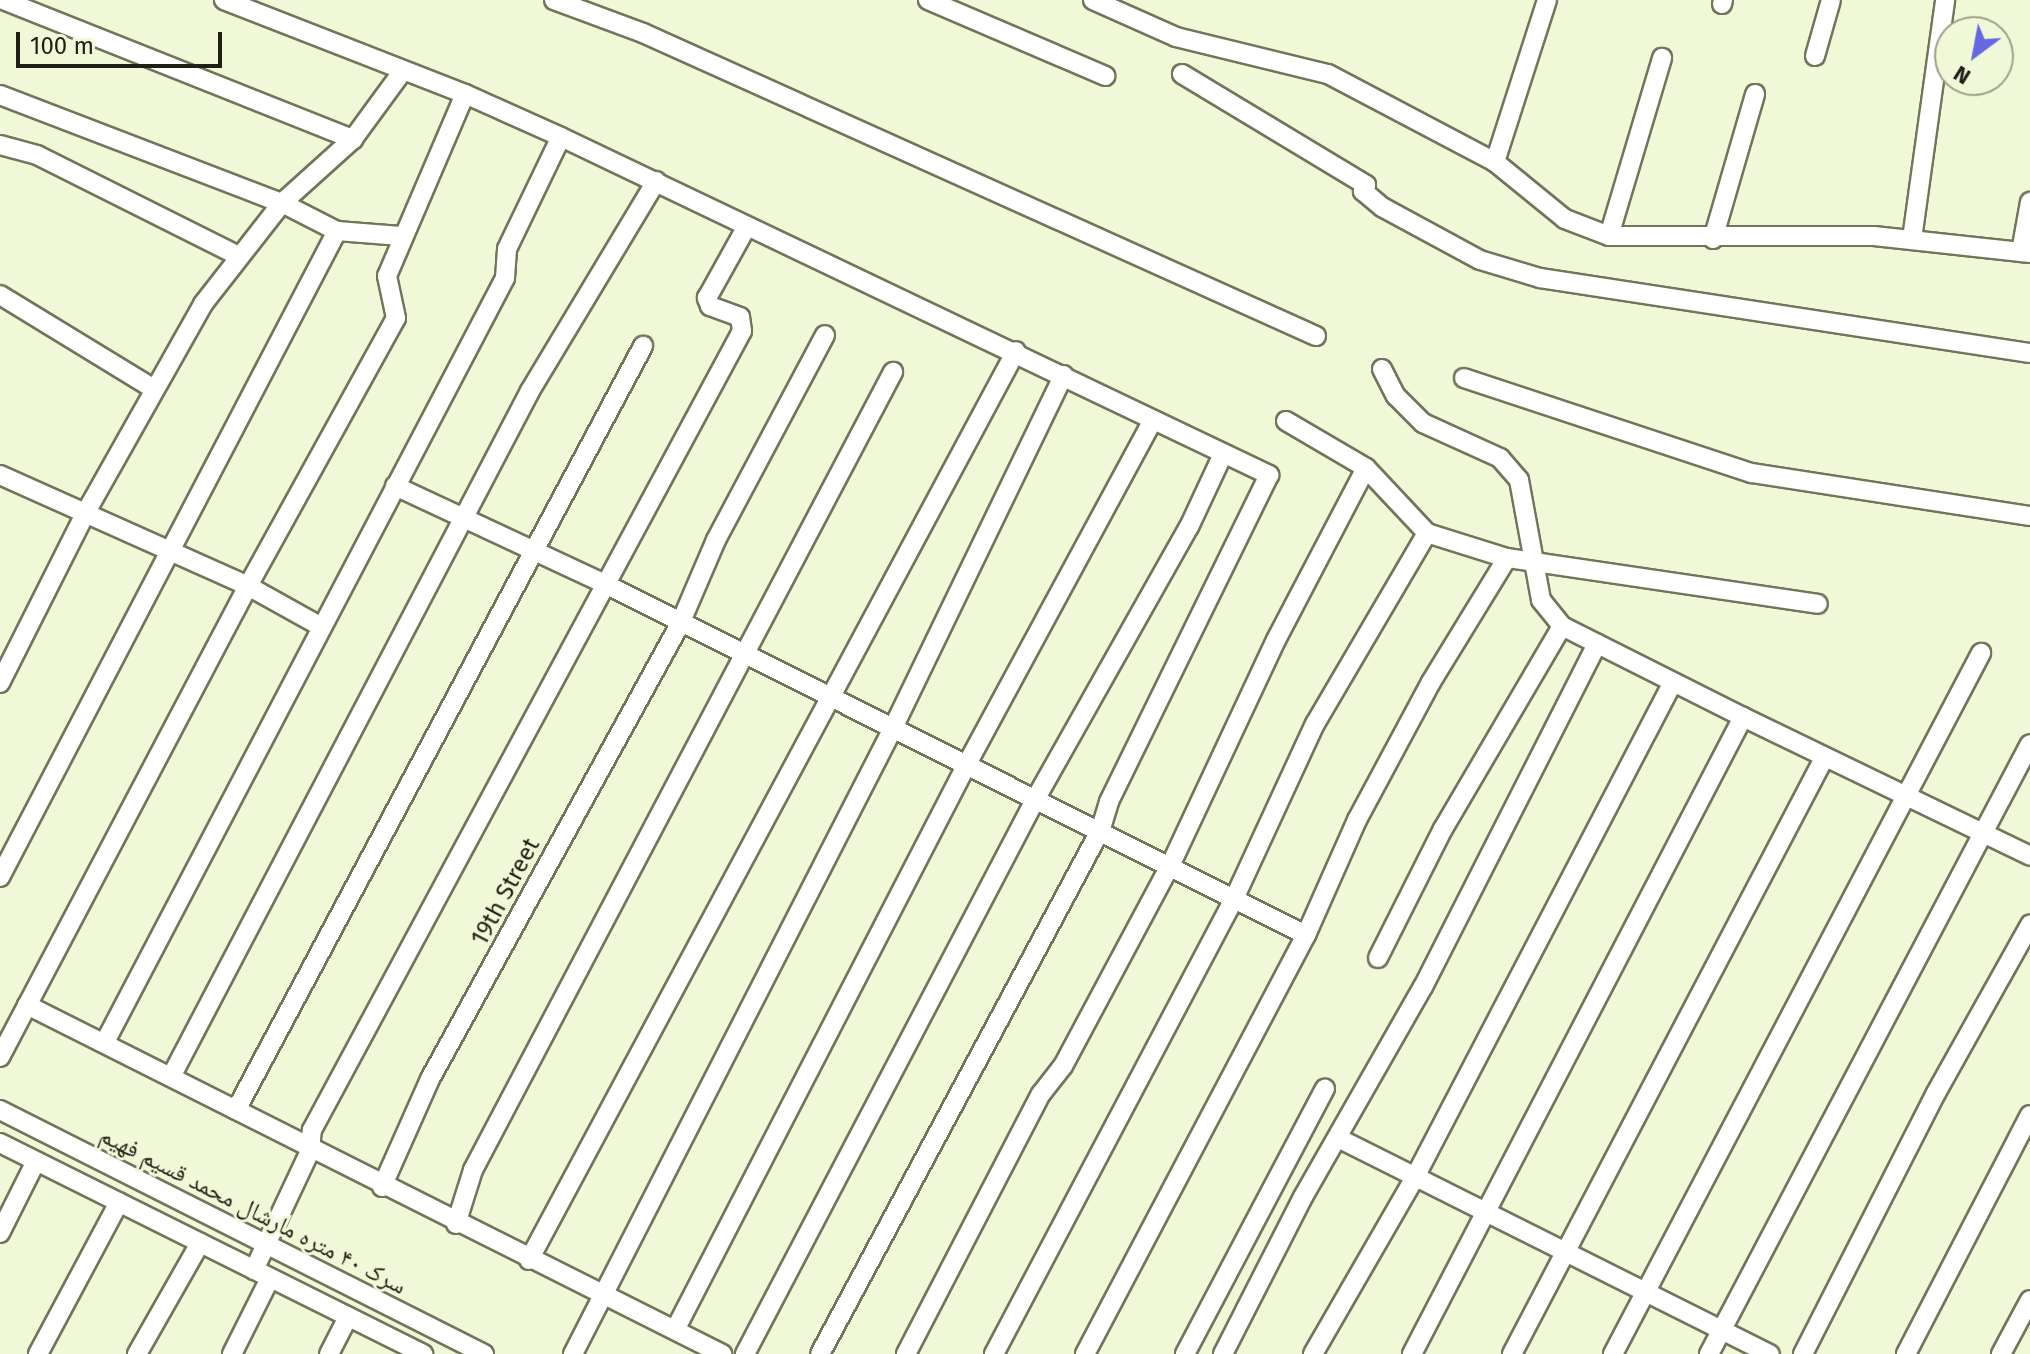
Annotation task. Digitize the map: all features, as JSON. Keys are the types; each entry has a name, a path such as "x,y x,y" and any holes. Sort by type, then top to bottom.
{"street":[{"path":"3,0 353,139"},
{"path":"224,0 465,94 561,137 1016,351 1269,475 1109,802 1101,829 820,1354"},
{"path":"554,0 643,33 1316,336"},
{"path":"928,0 1105,76"},
{"path":"1093,0 1176,37 1328,74 1495,162 1565,219 1609,236 1912,239 2026,252 2030,202"},
{"path":"1495,162 1547,0"},
{"path":"1815,56 1831,0"},
{"path":"1912,239 1945,0"},
{"path":"1609,236 1662,58"},
{"path":"0,683 86,512 203,304 282,203 353,139 402,72"},
{"path":"1182,74 1366,185 1363,191 1382,207 1480,260 1540,278 2030,353"},
{"path":"0,1057 248,586 396,318 387,276 401,236 465,94"},
{"path":"1713,239 1755,94"},
{"path":"0,95 282,203 337,231 401,236"},
{"path":"106,1040 320,626 505,278 507,249 561,137"},
{"path":"0,145 37,155 239,256"},
{"path":"172,1075 465,521 530,391 656,181"},
{"path":"232,1354 262,1274 266,1244 310,1151 312,1130 524,744 605,584 742,331 740,317 710,306 707,298 747,226"},
{"path":"0,877 337,231"},
{"path":"0,295 154,389"},
{"name":"19th Street","path":"382,1187 430,1079 680,624 716,540 825,335"},
{"path":"236,1110 535,555 643,346"},
{"path":"529,1260 1016,351"},
{"path":"1382,369 1396,396 1423,423 1500,458 1519,480 1541,600 1562,626 1823,760 2030,856"},
{"path":"456,1224 473,1170 893,372"},
{"path":"573,1354 893,728 1064,375"},
{"path":"1464,378 1752,473 2030,516"},
{"path":"675,1330 967,764 1153,420"},
{"path":"1286,421 1366,468 1427,533 1507,558 1532,558 1708,591 1818,604"},
{"path":"745,1354 1036,798 1189,527 1223,454"},
{"path":"906,1354 1041,1094 1063,1066 1171,864 1283,626 1366,468"},
{"path":"0,495 4,476 86,512 167,554 248,586 320,626"},
{"path":"395,486 535,555 605,584 745,658 1101,829 1306,935"},
{"path":"994,1354 1234,899 1315,724 1427,533"},
{"path":"1085,1354 1306,935 1357,820 1431,682 1507,558"},
{"path":"1378,958 1443,829 1562,626"},
{"path":"1223,1354 1423,987 1597,644"},
{"path":"1613,1354 1903,796 1981,653"},
{"path":"1313,1354 1414,1179 1673,682"},
{"path":"1412,1354 1743,717"},
{"path":"1709,1354 1980,831 2030,744"},
{"path":"1512,1354 1823,760"},
{"path":"1803,1354 1936,1093 2030,925"},
{"path":"27,1005 106,1040 310,1151 722,1354"},
{"path":"1185,1354 1325,1089"},
{"name":"سرک ۴۰ متره مارشال محمد قسیم فهیم","path":"0,1110 484,1354"},
{"path":"1906,1354 2030,1115"},
{"path":"1338,1138 1414,1179 1770,1354"},
{"path":"0,1143 423,1354"},
{"path":"0,1233 36,1161"},
{"path":"38,1354 119,1202"},
{"path":"137,1354 200,1243"},
{"path":"2001,1354 2030,1300"},
{"path":"329,1354 348,1317"}]}
